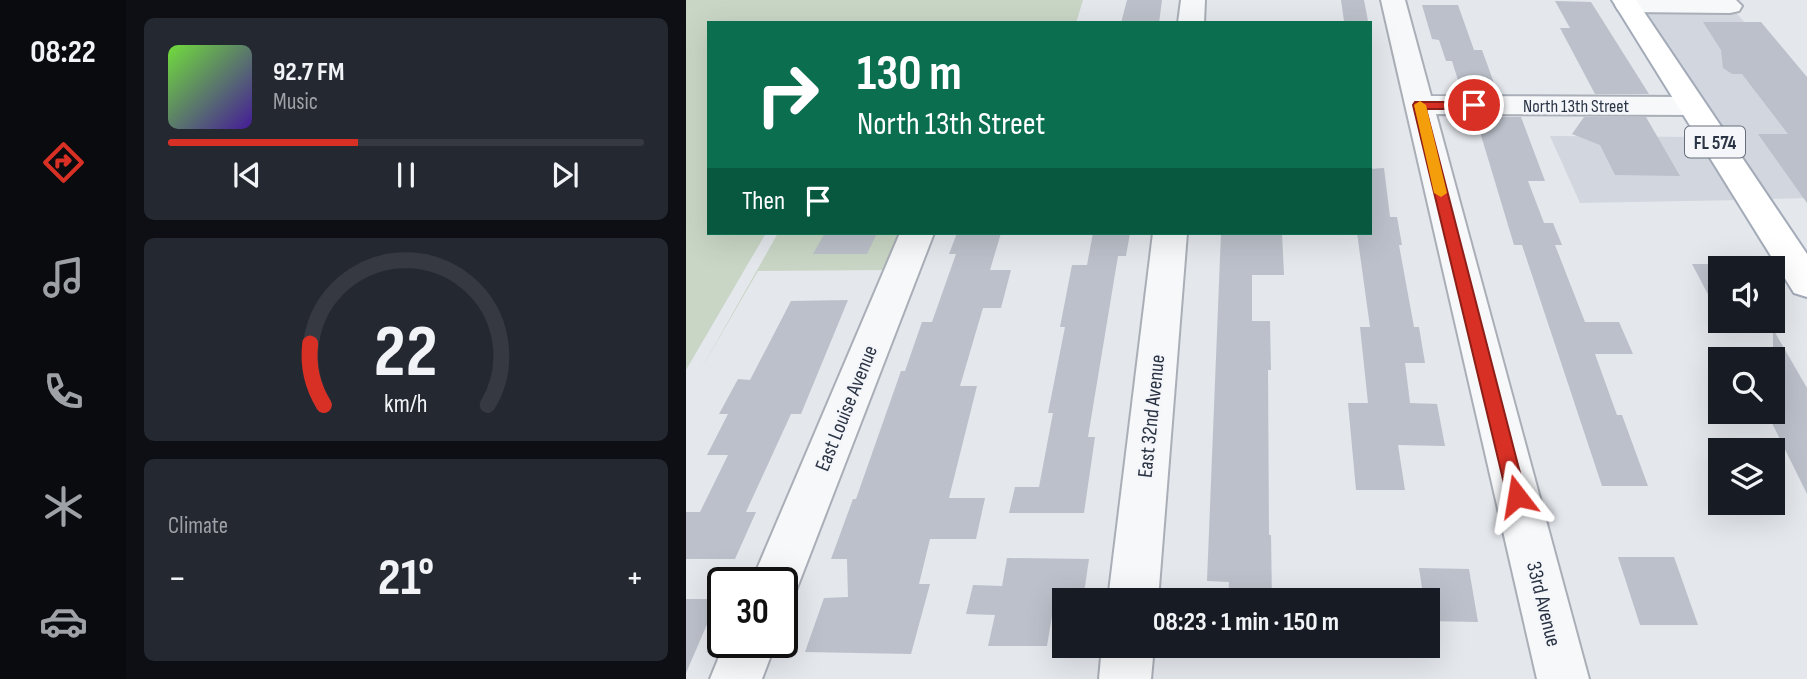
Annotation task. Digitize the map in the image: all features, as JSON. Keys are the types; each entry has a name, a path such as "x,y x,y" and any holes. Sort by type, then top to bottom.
{"main road":[{"name":"FL 574","path":"1626,3 1692,106 1802,266"}],"street":[{"path":"1191,21 1194,0"},
{"name":"33rd Avenue","path":"1393,0 1563,679"},
{"path":"1626,3 1730,6"},
{"name":"North 13th Street","path":"1419,105 1692,106"},
{"name":"East Louise Avenue","path":"781,567 916,235"},
{"name":"East 32nd Avenue","path":"1134,588 1170,235"},
{"path":"736,679 745,658"},
{"path":"1125,679 1127,658"}],"shaded area":[{"path":"1634,0 1725,0 1807,94 1807,198 1766,199"},
{"path":"1550,136 1700,137 1740,200 1580,203"}],"green space":[{"path":"686,0 1083,0 1077,21 707,21 707,235 765,235 686,370"},
{"path":"777,235 902,235 887,270 758,271 700,371"}],"building":[{"path":"1127,0 1162,0 1159,21 1122,21"},
{"path":"1341,0 1364,0 1368,21 1344,21"},
{"path":"1555,1 1591,2 1649,94 1595,94 1560,28 1570,28"},
{"path":"1422,5 1458,5 1474,50 1482,50 1498,94 1462,93 1452,61 1446,61 1439,40 1432,39"},
{"path":"1703,22 1761,22 1807,77 1807,203 1758,134 1788,134 1742,74 1732,74 1723,68 1721,50"},
{"path":"1469,117 1521,117 1545,181 1528,181 1544,223 1553,223 1562,245 1555,245 1585,322 1619,322 1633,354 1595,354 1617,415 1622,415 1648,486 1602,486 1522,245 1514,245 1480,132 1474,132"},
{"path":"1584,117 1646,117 1680,176 1615,175 1600,145 1572,134"},
{"path":"1384,168 1390,217 1397,217 1402,245 1399,245 1414,327 1419,327 1425,363 1405,363 1410,403 1437,404 1445,446 1398,445 1405,490 1356,490 1348,403 1368,403 1360,327 1370,327 1357,235 1372,235 1372,169"},
{"path":"824,235 876,235 867,254 813,254"},
{"path":"956,235 1000,235 990,270 1011,270 1001,308 983,308 960,386 977,386 949,498 985,498 976,539 930,539 919,584 930,584 911,654 805,652 824,598 848,597 847,559 831,559 853,499 856,499 901,371 905,371 922,322 932,322 956,254 949,254"},
{"path":"1093,235 1130,235 1126,256 1118,256 1088,437 1095,437 1084,513 1009,513 1015,487 1039,487 1053,413 1048,413 1065,327 1060,327 1072,265 1087,265"},
{"path":"1221,235 1282,235 1284,275 1252,275 1252,321 1270,321 1269,535 1272,588 1229,588 1229,582 1207,581"},
{"path":"1692,264 1708,264 1708,294"},
{"path":"848,300 801,414 791,414 746,512 756,512 735,559 686,559 686,512 700,512 728,455 707,455 728,414 719,414 738,379 750,380 791,301"},
{"path":"1773,333 1775,333 1783,347 1773,347"},
{"path":"1785,350 1807,388 1807,494 1785,449 1785,438 1779,438 1772,424 1785,424"},
{"path":"1618,557 1674,557 1698,625 1640,625"},
{"path":"1007,558 1089,559 1085,588 1052,588 1052,616 1047,646 988,646 995,615 966,614 973,585 1002,586"},
{"path":"1419,568 1469,569 1478,622 1440,621 1440,588 1422,588"},
{"path":"686,599 707,599 707,624 686,673"}],"slow traffic":[{"path":"1420,105 1441,193"}],"route":[{"path":"1474,105 1419,105 1517,496"}]}
